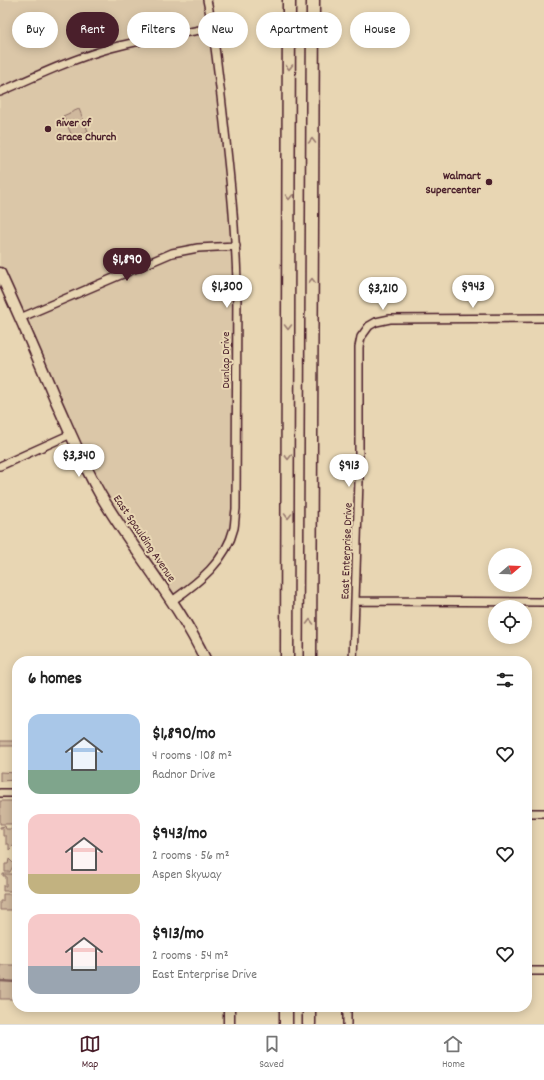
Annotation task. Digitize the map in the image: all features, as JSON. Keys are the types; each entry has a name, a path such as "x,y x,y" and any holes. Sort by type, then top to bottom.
{"highway":[{"path":"287,656 289,0"},
{"path":"310,656 313,0"},
{"path":"286,1012 286,1024"},
{"path":"309,1012 309,1024"}],"street":[{"name":"Dunlap Drive","path":"207,0 209,12"},
{"path":"0,92 50,70 109,49 140,41 198,31"},
{"name":"Dunlap Drive","path":"172,601 193,586 220,558 228,544 234,528 236,509 236,246 228,161 214,48"},
{"path":"20,318 172,253 194,248 236,246"},
{"name":"East Spaulding Avenue","path":"0,273 89,473 102,496 172,601 190,630 203,656"},
{"name":"East Enterprise Drive","path":"353,656 359,480 359,347 361,337 370,326 376,322 390,319 544,318"},
{"path":"0,466 71,434"},
{"path":"355,601 544,602"},
{"path":"0,793 12,793"},
{"path":"532,813 544,813"},
{"path":"532,971 544,971"},
{"path":"229,1012 229,1024"},
{"path":"347,1012 347,1024"}],"shaded area":[{"path":"0,0 207,0 208,12 198,12 198,48 213,48 236,246 234,528 220,558 172,601 109,509 0,273"},
{"path":"79,109 88,131 73,138 63,116"},
{"path":"0,741 12,741 12,746 0,746"},
{"path":"0,772 12,773 12,780 0,781"},
{"path":"0,801 12,801 12,824 0,824"},
{"path":"5,826 6,829 11,829 12,827 12,847 9,850 9,844 6,844 6,836 3,836 3,828 0,827"},
{"path":"9,859 12,862 12,868 10,872 5,872 5,864 8,864"},
{"path":"3,874 12,874 12,891 3,891 3,886 6,886 6,876 3,876"},
{"path":"3,894 12,894 12,910 0,910 0,901 3,901"},
{"path":"0,965 12,965 12,999 0,999"}],"waterway":[{"path":"0,981 12,982"}],"place":[{"name":"River of Grace Church","path":"48,129"},
{"name":"Walmart Supercenter","path":"489,182"}]}
